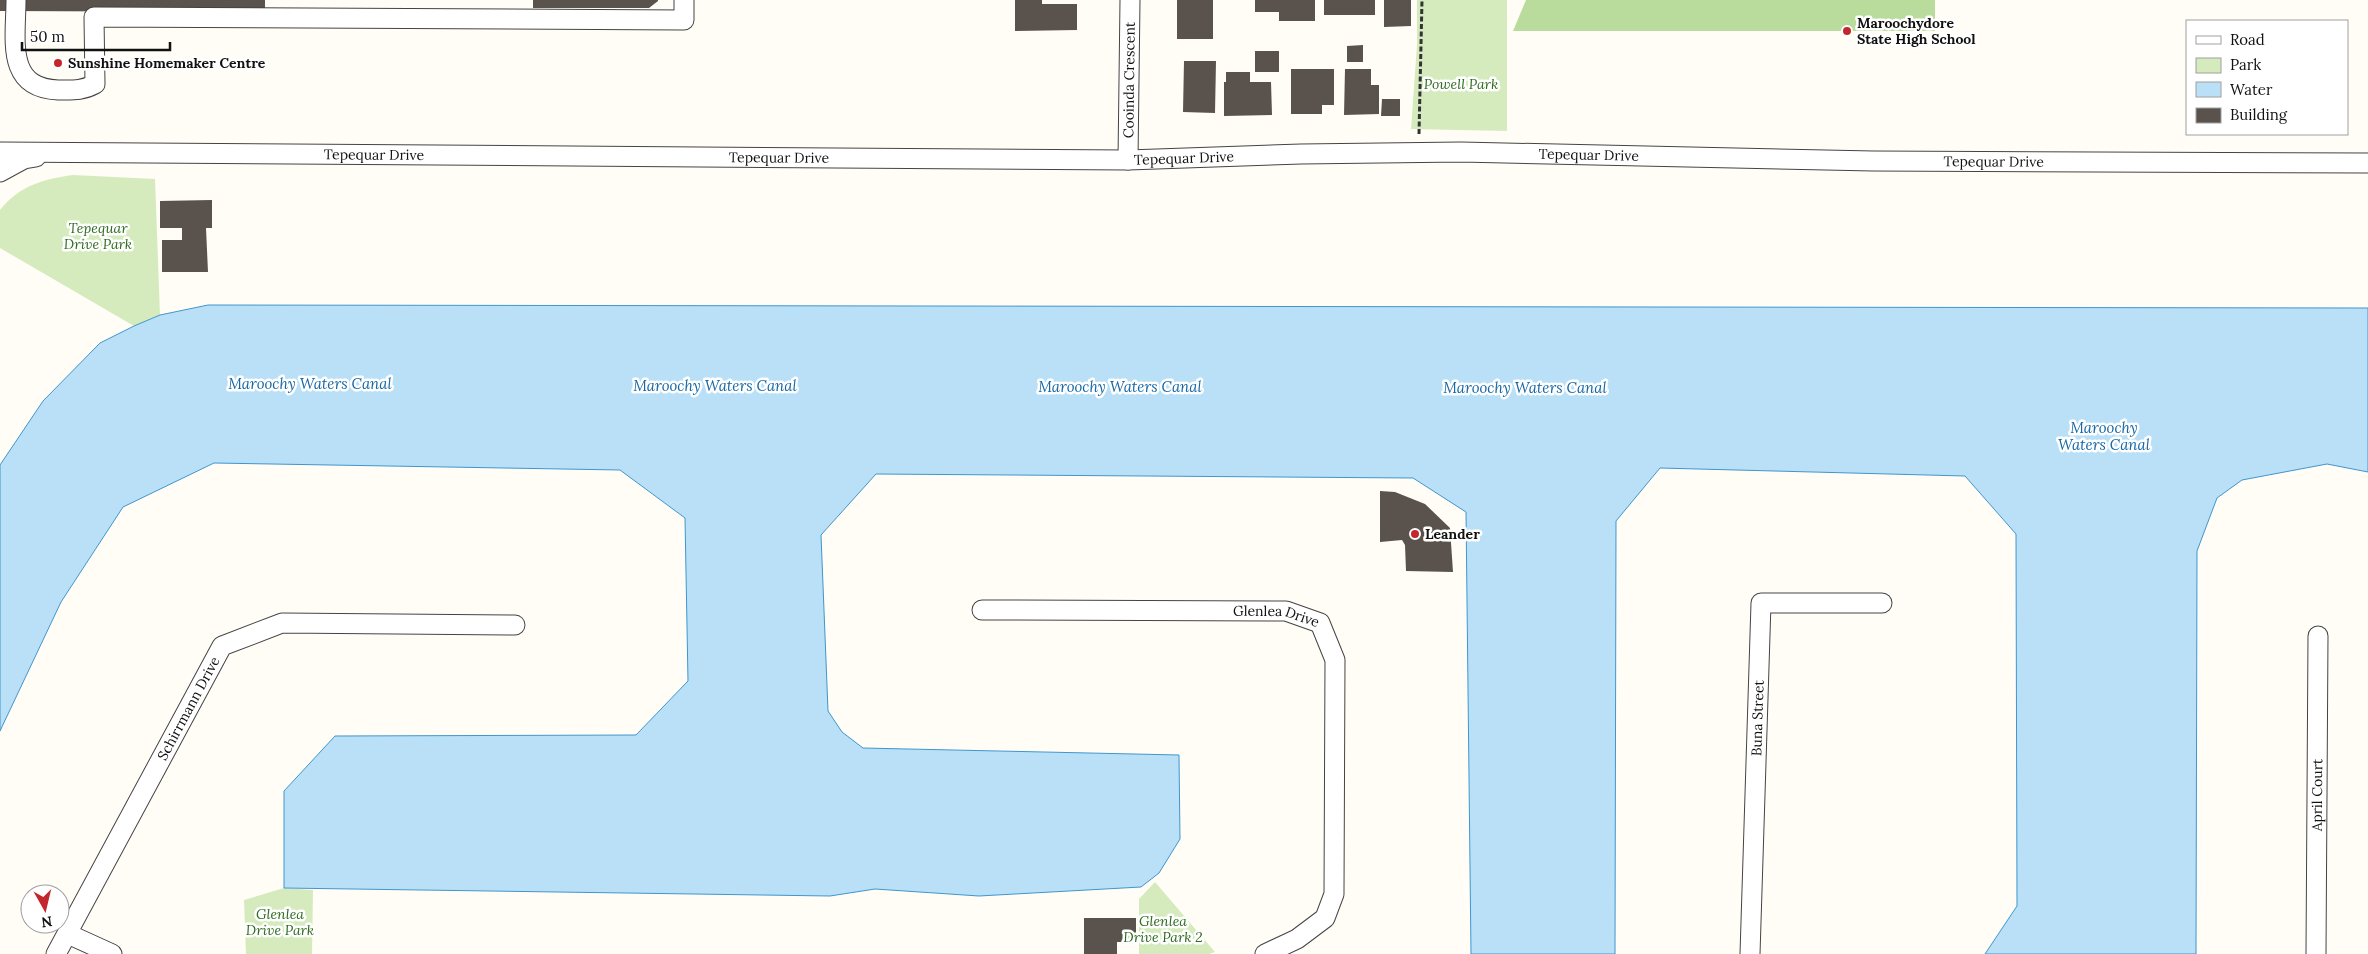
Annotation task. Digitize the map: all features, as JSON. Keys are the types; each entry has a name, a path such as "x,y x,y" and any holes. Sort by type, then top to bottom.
{"street":[{"path":"16,0 16,59 27,81 44,89 84,91 95,84 94,17 684,20 684,0"},
{"name":"Cooinda Crescent","path":"1128,160 1130,0"},
{"name":"Tepequar Drive","path":"0,152 52,154 1128,160 1301,154 1461,152 1883,161 2368,162"},
{"path":"0,172 24,159 52,154"},
{"name":"Buna Street","path":"1750,954 1761,603 1882,604"},
{"name":"Glenlea Drive","path":"982,610 1286,611 1320,622 1335,660 1334,894 1324,918 1297,939 1265,954"},
{"name":"Schirrmann Drive","path":"70,930 222,646 282,623 515,624"},
{"name":"April Court","path":"2316,954 2318,636"},
{"path":"68,934 112,954"},
{"name":"Schirrmann Drive","path":"56,954 68,934"}],"path":[{"path":"1419,136 1422,0"}],"green space":[{"name":"Powell Park","path":"1417,0 1507,0 1507,131 1411,129 1417,45"},
{"path":"1526,0 1935,0 1935,31 1513,31"},
{"name":"Tepequar Drive Park","path":"73,175 155,179 160,315 134,326 0,248 0,210 7,202 32,185"},
{"name":"Glenlea Drive Park 2","path":"1155,882 1215,952 1209,954 1139,954 1139,899"},
{"name":"Glenlea Drive Park","path":"284,888 313,890 312,954 246,954 244,900"}],"water":[{"name":"Maroochy Waters Canal","path":"208,305 2368,308 2368,472 2327,464 2242,480 2217,498 2197,551 2196,954 1985,954 2017,906 2016,534 1965,476 1660,468 1616,521 1615,954 1471,954 1466,512 1413,478 876,474 821,535 828,711 842,732 863,748 1179,755 1180,839 1159,873 1141,887 979,896 875,889 830,896 284,888 284,791 335,736 636,735 688,681 685,518 620,470 214,463 123,507 61,602 0,731 0,465 43,401 100,343 160,315"}],"building":[{"path":"0,0 265,0 265,12 0,11"},
{"path":"533,0 658,1 649,8 533,8"},
{"path":"1015,0 1042,0 1042,4 1077,4 1077,30 1015,31"},
{"path":"1177,0 1213,0 1213,39 1177,39"},
{"path":"1255,0 1315,0 1315,21 1279,21 1279,12 1255,12"},
{"path":"1324,0 1375,0 1375,15 1324,15"},
{"path":"1384,0 1411,0 1411,26 1384,27"},
{"path":"1363,45 1363,62 1347,62 1347,46"},
{"path":"1255,51 1279,51 1279,72 1255,72"},
{"path":"1184,61 1216,61 1215,113 1183,112"},
{"path":"1291,69 1334,69 1334,105 1322,105 1322,114 1291,114"},
{"path":"1345,69 1371,69 1371,85 1379,85 1379,114 1344,115"},
{"path":"1226,72 1250,72 1250,82 1271,82 1272,115 1224,116 1224,82 1226,82"},
{"path":"1382,99 1400,99 1400,116 1381,116"},
{"path":"212,200 212,228 206,228 208,272 162,272 162,240 182,240 182,228 160,228 160,201"},
{"name":"Leander","path":"1380,491 1395,492 1425,504 1450,528 1453,572 1406,571 1405,545 1402,540 1380,542"},
{"path":"1084,918 1136,918 1136,942 1117,942 1117,954 1084,954"}],"place":[{"name":"Maroochydore State High School","path":"1847,31"},
{"name":"Sunshine Homemaker Centre","path":"58,63"},
{"name":"Leander","path":"1415,534"}]}
